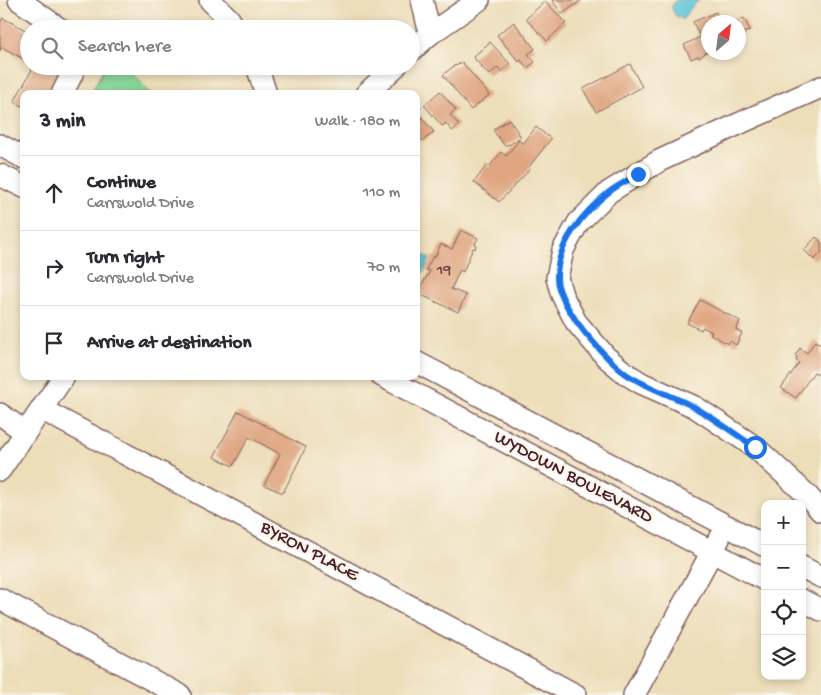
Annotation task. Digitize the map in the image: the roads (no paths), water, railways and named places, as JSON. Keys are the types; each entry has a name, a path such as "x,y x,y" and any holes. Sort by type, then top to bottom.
{"street":[{"path":"19,0 47,20"},
{"path":"210,0 230,16"},
{"path":"422,0 430,34"},
{"path":"420,43 430,34 480,0"},
{"path":"64,90 72,75"},
{"path":"260,75 265,90"},
{"path":"370,90 386,75"},
{"path":"821,87 658,161 609,192 578,223 563,250 556,278 562,295 576,322 606,356 625,373 641,383 695,408 755,447 806,494 821,511"},
{"path":"0,145 20,156"},
{"path":"0,174 20,185"},
{"name":"WYDOWN BOULEVARD","path":"420,364 763,545"},
{"path":"0,470 61,380"},
{"name":"WYDOWN BOULEVARD","path":"390,380 761,578"},
{"name":"BYRON PLACE","path":"41,409 576,695"},
{"path":"0,414 25,432"},
{"path":"634,695 725,525"},
{"path":"806,569 821,577"},
{"path":"0,599 180,695"},
{"path":"806,602 821,610"}],"water":[{"path":"676,0 699,0 683,19 673,11 672,6"},
{"path":"420,254 430,258 423,273 420,272"}]}
